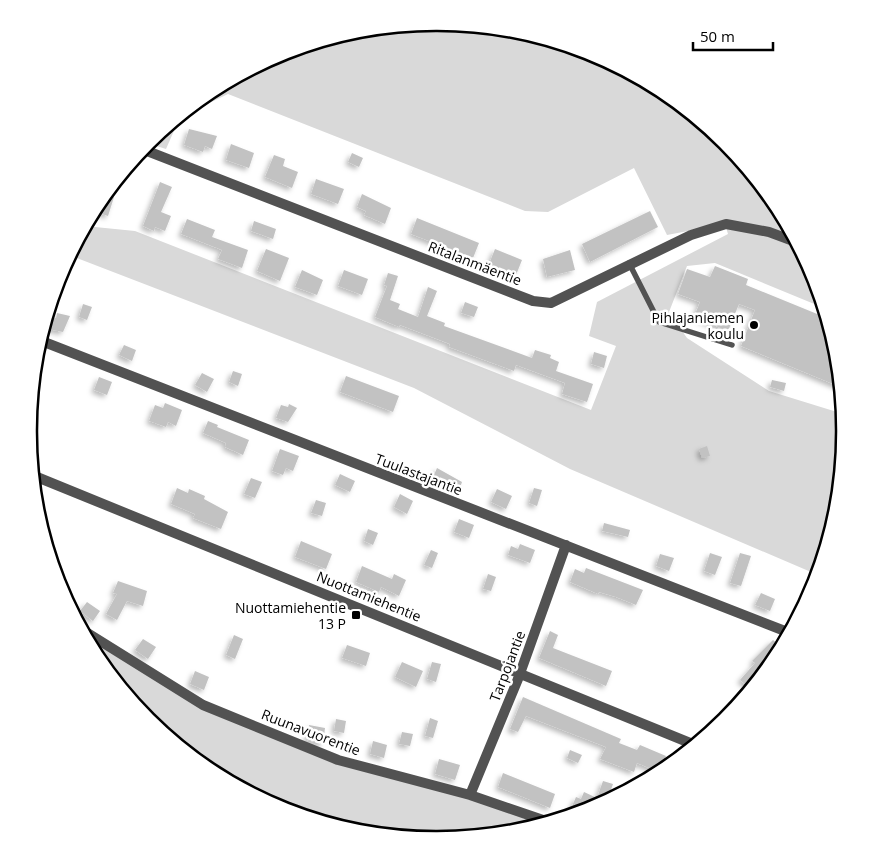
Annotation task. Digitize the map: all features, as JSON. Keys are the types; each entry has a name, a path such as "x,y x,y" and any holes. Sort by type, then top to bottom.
{"street":[{"name":"Ritalanmäentie","path":"150,152 533,301 551,303 629,263 691,235 726,224 769,232 787,239"},
{"name":"Tuulastajantie","path":"46,343 783,630"},
{"name":"Nuottamiehentie","path":"40,478 521,672 688,742"},
{"name":"Tarpojantie","path":"470,795 521,672 566,545"},
{"name":"Ruunavuorentie","path":"94,637 203,705 338,760 470,795 537,818"}],"lane":[{"path":"629,263 659,322 732,345"}],"shaded area":[{"path":"436,31 463,32 514,39 565,52 613,72 636,85 659,99 700,130 737,167 769,209 795,254 815,304 715,263 687,266 669,312 687,338 769,391 835,411 835,457 829,509 810,572 570,469 414,388 76,258 93,227 135,231 591,410 616,346 589,336 597,302 728,234 725,224 667,235 634,168 548,212 525,211 228,94 207,104 260,72 308,52 359,39 384,35"},
{"path":"175,128 166,149 156,146"},
{"path":"94,637 203,705 337,760 535,818 489,827 436,831 410,830 359,823 308,810 260,790 237,777 214,763 173,732 136,695"}],"building":[{"path":"189,129 217,136 212,149 205,146 203,152 184,145"},
{"path":"231,144 254,153 249,168 226,160"},
{"path":"352,153 363,158 359,167 348,162"},
{"path":"274,155 285,159 283,166 298,172 292,188 265,177"},
{"path":"316,179 344,189 338,204 311,194"},
{"path":"160,182 172,187 161,212 171,216 165,231 155,227 154,231 143,226"},
{"path":"362,194 391,208 385,224 364,215 366,211 357,207"},
{"path":"113,197 114,197 108,216 101,214"},
{"path":"650,211 658,227 590,262 582,244"},
{"path":"417,218 479,243 473,258 411,234"},
{"path":"187,219 215,230 212,237 248,250 242,268 218,259 222,250 181,234"},
{"path":"254,221 276,229 273,239 251,231"},
{"path":"266,249 289,258 280,281 257,271"},
{"path":"495,249 522,260 516,275 489,264"},
{"path":"570,250 575,270 547,277 543,259"},
{"path":"715,266 748,279 746,285 819,315 829,353 833,384 741,346 755,310 739,304 728,331 694,317 700,302 678,294 687,269 710,277"},
{"path":"302,270 323,280 317,295 295,287"},
{"path":"344,270 368,279 362,295 338,286"},
{"path":"388,273 398,276 390,300 400,304 398,309 418,317 428,287 437,291 427,316 445,323 444,326 532,358 535,350 551,355 550,358 559,362 556,371 593,384 587,402 562,394 565,383 516,365 514,371 449,347 450,344 375,317 387,286 384,285"},
{"path":"465,302 478,307 474,317 461,313"},
{"path":"83,304 92,307 87,320 79,317"},
{"path":"57,313 70,316 63,332 50,329 53,318 56,318"},
{"path":"124,345 136,350 132,361 119,355"},
{"path":"594,352 607,356 604,368 591,364"},
{"path":"233,371 242,374 238,386 229,382"},
{"path":"202,373 214,379 207,392 195,385"},
{"path":"346,376 399,396 393,412 340,392"},
{"path":"99,377 112,382 107,395 94,390"},
{"path":"772,380 786,383 784,391 770,387"},
{"path":"165,403 182,410 176,426 168,422 166,427 149,421 155,405 163,408"},
{"path":"289,404 297,408 288,422 276,418 281,405 288,407"},
{"path":"208,421 218,425 217,427 249,440 243,455 225,447 226,443 203,433"},
{"path":"707,446 710,456 702,458 699,449"},
{"path":"280,449 299,456 293,471 286,468 283,475 272,471"},
{"path":"437,468 462,482 459,490 444,484 443,487 431,482"},
{"path":"340,474 355,481 350,492 335,485"},
{"path":"251,478 262,482 255,498 244,494"},
{"path":"177,488 188,493 189,489 205,496 204,499 228,512 221,529 193,518 195,514 171,504"},
{"path":"534,488 542,490 537,506 529,503"},
{"path":"497,489 512,496 506,509 491,502"},
{"path":"400,494 413,501 407,514 394,507"},
{"path":"316,500 326,503 322,516 311,513"},
{"path":"459,519 474,525 469,538 454,532"},
{"path":"604,523 630,530 628,537 602,531"},
{"path":"368,529 378,533 373,545 364,541"},
{"path":"301,541 332,554 326,569 295,557"},
{"path":"520,544 535,550 530,563 508,555 511,546 518,549"},
{"path":"431,550 438,553 432,568 424,565"},
{"path":"710,553 722,557 715,575 704,571"},
{"path":"740,553 751,556 741,586 730,583"},
{"path":"660,554 674,558 669,571 656,566"},
{"path":"362,566 392,579 394,574 406,580 399,596 381,587 379,592 356,582"},
{"path":"586,568 643,590 636,605 599,592 598,594 570,582 575,569 584,573"},
{"path":"488,574 496,577 491,591 483,589"},
{"path":"118,581 147,591 143,606 127,601 117,620 106,614 117,594 113,593"},
{"path":"761,593 775,599 770,611 755,605"},
{"path":"87,602 100,611 93,621 80,611"},
{"path":"550,631 558,635 553,648 612,671 606,686 539,658"},
{"path":"234,635 243,639 235,659 226,655"},
{"path":"143,639 156,647 148,659 135,650"},
{"path":"773,640 776,642 746,684 740,680 755,663 752,661"},
{"path":"347,645 370,653 366,666 342,658"},
{"path":"402,662 423,671 416,687 395,677"},
{"path":"432,662 441,664 436,682 427,679"},
{"path":"195,671 209,677 204,690 190,684"},
{"path":"523,697 621,739 619,743 637,750 640,745 666,756 665,759 650,768 637,763 634,772 600,759 606,747 526,716 518,732 510,729"},
{"path":"430,718 438,721 433,738 425,736"},
{"path":"336,719 346,721 344,733 334,731"},
{"path":"309,725 325,728 323,744 307,740"},
{"path":"402,732 413,734 410,746 399,744"},
{"path":"373,741 387,745 384,758 370,754"},
{"path":"570,750 582,755 578,763 567,758"},
{"path":"439,759 460,765 455,780 435,774"},
{"path":"503,773 555,794 550,808 498,787"},
{"path":"603,781 613,784 611,791 598,796"},
{"path":"584,792 595,797 572,807 576,797 581,799"}],"place":[{"name":"Pihlajaniemen koulu","path":"754,325"},
{"name":"Nuottamiehentie 13 P","path":"356,615"}]}
